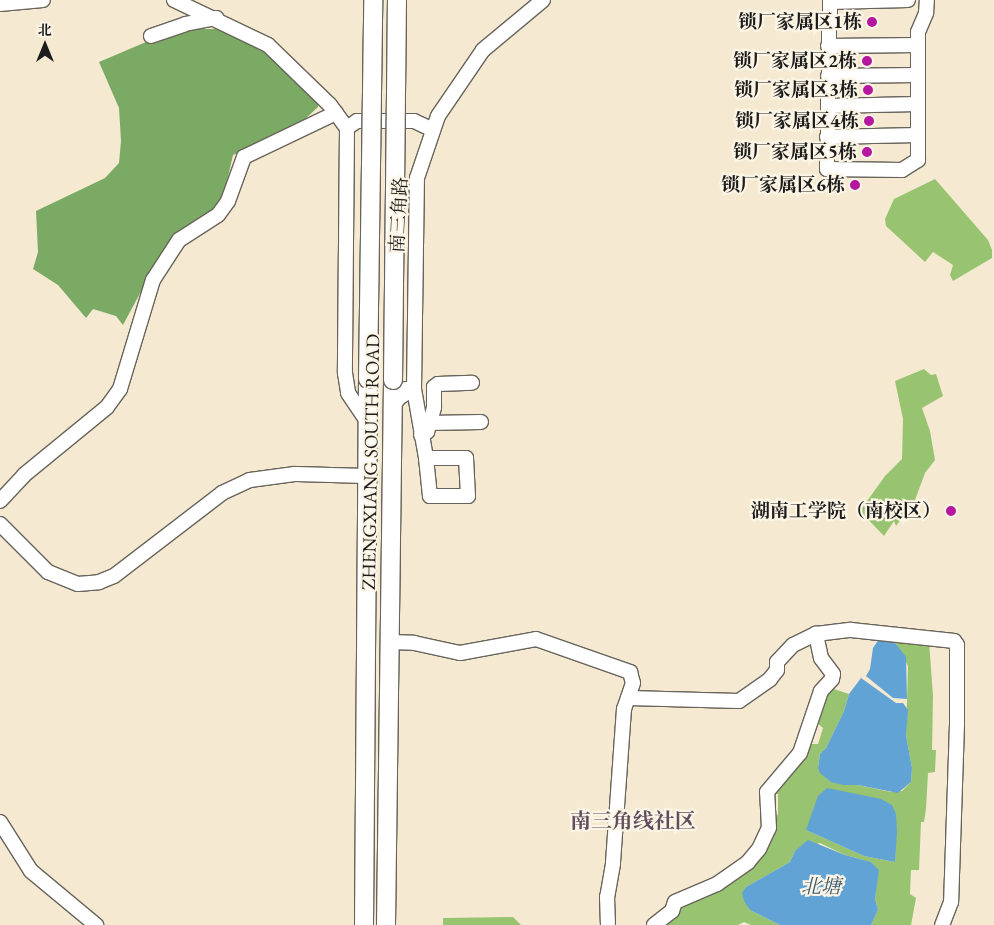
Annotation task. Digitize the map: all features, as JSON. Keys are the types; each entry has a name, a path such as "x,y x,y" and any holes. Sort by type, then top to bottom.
{"main road":[{"name":"ZHENGXIANG SOUTH ROAD","path":"364,925 373,0"},
{"name":"ZHENGXIANG SOUTH ROAD","path":"386,925 398,0"}],"street":[{"path":"0,4 43,0"},
{"path":"174,0 216,18 268,45 336,113 347,128 345,372 348,393 368,423"},
{"name":"南三角路","path":"426,458 414,389 417,178 438,116 483,50 543,0"},
{"path":"908,0 830,1 827,169 902,170 918,160 918,32 926,13 927,0"},
{"path":"151,36 185,24 216,18"},
{"path":"828,46 918,45"},
{"path":"828,76 918,75"},
{"path":"828,106 918,104"},
{"path":"0,501 24,475 107,407 120,389 153,280 179,240 218,215 228,201 244,157 336,113"},
{"path":"347,128 357,121 414,121 433,130"},
{"path":"827,137 918,135"},
{"path":"348,393 359,392 368,380"},
{"path":"393,380 402,388 414,389"},
{"path":"421,435 427,432 434,407 434,387 438,384 472,383"},
{"path":"393,405 414,389"},
{"path":"429,423 481,422"},
{"path":"0,524 48,572 78,584 100,582 114,576 222,493 250,480 296,474 367,476"},
{"path":"628,698 739,701 770,679 777,670 777,662 793,645 816,634 851,630 954,641 957,645 958,724 951,902 945,922"},
{"path":"654,925 672,911 675,902 717,884 748,862 759,849 769,828 767,792 800,753 821,690 832,679 833,674 821,658 816,634"},
{"path":"390,642 414,643 460,653 536,639 630,672 633,683 624,709 613,864 607,897 608,925"},
{"path":"0,822 31,871 96,925"}],"green space":[{"path":"187,29 222,29 262,46 286,67 318,104 318,107 305,119 233,155 223,199 216,210 152,271 123,325 116,316 93,309 86,318 58,285 33,269 38,252 36,211 105,178 119,163 121,141 119,108 99,62 146,42"},
{"path":"935,179 988,240 992,250 992,258 953,281 950,275 953,265 933,252 925,262 886,226 885,219 894,199"},
{"path":"924,369 931,375 936,374 943,396 922,408 930,431 935,460 925,473 915,500 896,526 894,521 884,536 860,511 885,476 902,459 903,419 895,381"},
{"path":"885,636 929,641 933,696 932,750 936,750 935,772 928,773 926,809 924,822 921,822 919,870 911,870 910,894 916,898 911,925 871,925 878,910 875,899 878,870 871,862 845,855 820,843 795,851 790,862 746,887 743,893 750,910 780,925 751,925 744,922 738,925 665,925 677,907 723,883 770,831 778,814 778,794 772,793 805,758 810,744 818,744 823,728 816,722 828,687 849,694 844,711 826,748 820,754 818,768 843,785 858,785 891,792 902,791 911,782 912,768 906,735 908,666 896,644","holes":["896,814 895,862 864,856 806,830"]},
{"path":"513,917 521,925 443,925 443,918"}],"water":[{"path":"881,636 885,636 896,644 906,657 907,699 893,698 866,676 870,669 873,648"},
{"path":"861,678 896,703 903,703 908,710 906,735 912,768 911,782 898,793 831,782 820,773 818,768 820,754 826,748 844,711 849,694"},
{"name":"北塘","path":"827,788 881,799 892,805 896,814 897,832 895,862 864,856 806,830 818,796"},
{"name":"北塘","path":"808,840 845,855 871,862 879,870 875,899 878,910 871,925 780,925 750,910 744,901 742,893 746,887 790,862 795,851"}],"place":[{"name":"锁厂家属区1栋","path":"872,22"},
{"name":"锁厂家属区2栋","path":"867,61"},
{"name":"锁厂家属区3栋","path":"868,90"},
{"name":"锁厂家属区4栋","path":"869,121"},
{"name":"锁厂家属区5栋","path":"867,152"},
{"name":"锁厂家属区6栋","path":"855,185"},
{"name":"湖南工学院（南校区）","path":"951,511"}],"district":[{"name":"南三角线社区","path":"633,821"}]}
